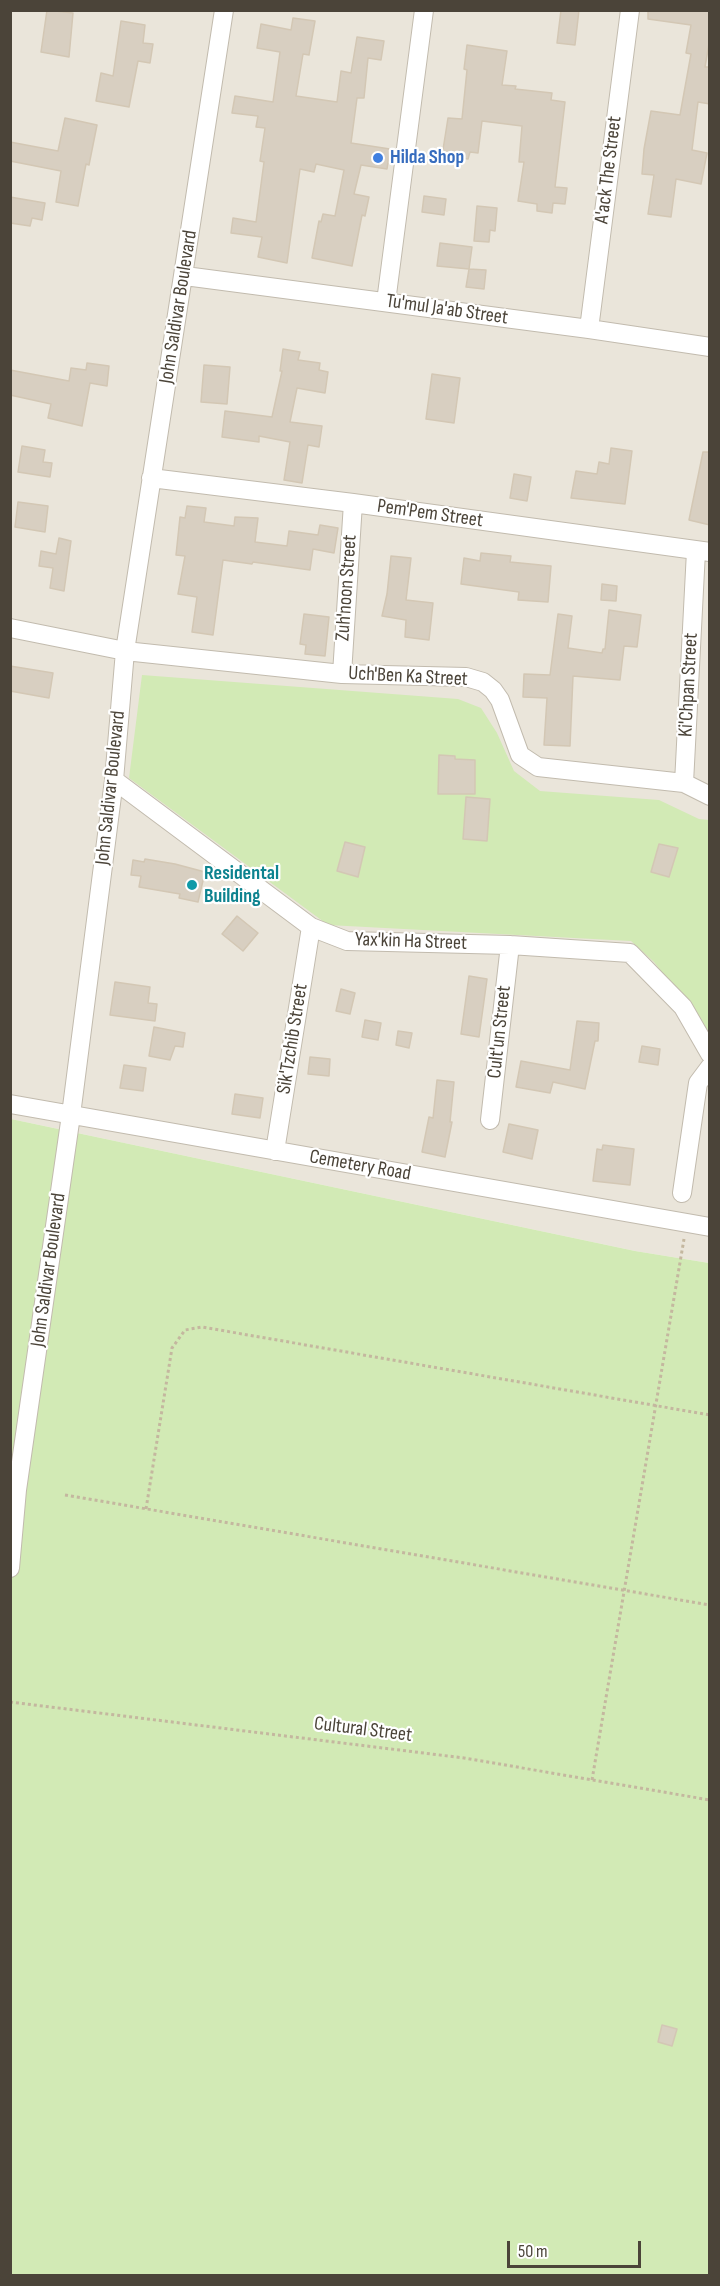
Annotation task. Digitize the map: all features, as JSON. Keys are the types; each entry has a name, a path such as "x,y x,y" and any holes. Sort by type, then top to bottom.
{"street":[{"name":"John Saldivar Boulevard","path":"10,1568 17,1490 114,780 125,651 224,10"},
{"path":"386,302 424,10"},
{"name":"A'ack The Street","path":"589,329 630,10"},
{"name":"Tu'mul Ja'ab Street","path":"184,276 710,347"},
{"name":"Pem'Pem Street","path":"150,478 703,551"},
{"name":"Zuh'noon Street","path":"342,674 353,503"},
{"name":"Ki'Chpan Street","path":"684,783 703,551"},
{"name":"Uch'Ben Ka Street","path":"10,628 125,651 342,674 438,676 483,682 500,700 520,755 538,768 684,783 710,796"},
{"name":"Yax'kin Ha Street","path":"114,780 311,927 347,941 510,945 630,953 683,1007 710,1054"},
{"name":"Sik'Tzchib Street","path":"275,1151 311,927"},
{"name":"Cult'un Street","path":"490,1120 510,945"},
{"path":"682,1193 698,1083 710,1067"},
{"name":"Cemetery Road","path":"10,1104 710,1227"}],"path":[{"path":"592,1780 687,1222"},
{"path":"146,1509 172,1348 185,1330 202,1327 710,1416"},
{"path":"65,1494 710,1605"},
{"name":"Cultural Street","path":"10,1702 464,1758 710,1800"}],"shaded area":[{"path":"11,11 709,11 709,1263 635,1251 11,1119"}],"green space":[{"path":"142,675 458,699 481,708 497,733 514,771 540,791 659,800 699,819 709,820 709,1032 654,962 631,941 328,925 129,778"},
{"path":"11,1119 635,1251 709,1263 709,2275 11,2276"}],"building":[{"path":"47,10 73,13 69,57 41,52"},
{"path":"561,10 579,10 575,45 557,43"},
{"path":"648,10 710,10 710,38 705,67 709,67 710,104 698,102 692,150 707,153 701,184 676,179 671,217 648,214 654,175 642,174 644,149 651,111 680,115 691,54 686,53 691,25 648,19"},
{"path":"293,18 315,21 309,55 303,54 296,96 337,102 341,71 351,73 357,37 384,41 381,60 368,58 364,98 357,98 351,143 390,149 387,169 361,165 354,194 369,197 365,216 362,215 352,266 312,258 319,221 321,222 323,214 335,216 344,170 316,164 314,172 300,169 287,263 258,257 262,237 231,233 233,218 256,222 264,162 260,161 265,128 256,127 258,116 232,113 235,96 273,102 280,52 257,48 261,24 291,30"},
{"path":"121,21 145,25 143,43 153,44 150,63 138,61 129,107 96,101 101,73 113,76"},
{"path":"467,45 507,51 502,85 516,86 515,89 552,93 551,100 565,102 555,187 567,188 565,204 553,203 552,213 537,211 537,204 518,201 524,162 519,162 522,126 482,121 478,153 470,152 468,159 442,156 448,118 462,119"},
{"path":"65,118 97,125 89,165 86,164 78,206 56,202 61,171 10,161 10,142 58,151"},
{"path":"424,196 446,199 444,215 422,212"},
{"path":"10,197 45,203 42,220 32,218 30,226 10,223"},
{"path":"477,206 497,208 495,231 490,230 489,242 474,241"},
{"path":"440,243 472,247 469,269 437,266"},
{"path":"469,269 486,270 484,289 466,287"},
{"path":"283,349 300,352 298,360 320,363 319,370 328,372 325,393 297,388 290,422 322,426 319,447 308,445 302,483 284,480 290,442 259,436 259,442 222,437 225,411 272,417 282,371 280,371"},
{"path":"87,363 109,366 107,386 90,383 82,426 48,418 51,404 10,395 10,370 69,381 71,368 86,370"},
{"path":"204,365 230,367 227,404 201,402"},
{"path":"432,374 460,378 454,423 426,419"},
{"path":"22,446 45,450 43,462 52,463 50,477 18,472"},
{"path":"611,448 632,451 625,504 571,498 576,471 597,474 599,462 609,464"},
{"path":"703,452 710,452 710,525 689,520"},
{"path":"514,474 531,477 527,501 510,498"},
{"path":"18,502 48,506 45,532 15,527"},
{"path":"187,506 206,508 204,522 234,526 235,517 258,518 255,542 287,546 289,531 318,535 320,525 338,528 334,553 313,549 310,570 223,560 213,635 192,632 197,597 178,594 185,556 176,555 180,517 185,518"},
{"path":"59,538 71,541 64,591 50,588 53,568 39,566 41,551 56,554"},
{"path":"481,553 511,556 510,562 551,566 548,602 518,600 519,592 461,584 464,558 480,561"},
{"path":"391,556 411,558 406,600 433,603 429,640 405,637 406,620 382,616"},
{"path":"602,584 617,586 616,601 601,600"},
{"path":"609,610 641,615 637,647 624,646 620,680 573,676 570,746 544,745 547,698 523,697 524,674 550,675 558,614 572,616 568,648 602,653 605,649"},
{"path":"304,614 329,617 325,656 305,654 306,645 300,644"},
{"path":"10,666 53,673 49,698 10,691"},
{"path":"439,755 475,760 475,794 438,794"},
{"path":"466,797 490,799 487,841 463,839"},
{"path":"345,842 365,847 358,877 337,871"},
{"path":"659,844 678,848 669,877 651,872"},
{"path":"145,859 205,872 198,902 179,898 180,894 139,887 141,876 131,875 133,860 144,862"},
{"path":"237,916 258,933 243,951 222,934"},
{"path":"469,976 487,979 479,1037 461,1034"},
{"path":"115,982 150,987 148,1003 157,1004 155,1021 110,1015"},
{"path":"341,989 355,993 350,1014 336,1011"},
{"path":"365,1020 381,1023 378,1040 362,1037"},
{"path":"577,1021 599,1023 598,1041 595,1041 585,1089 553,1082 550,1093 516,1087 521,1061 570,1070"},
{"path":"154,1027 185,1033 183,1047 175,1046 170,1060 149,1056"},
{"path":"398,1031 412,1033 409,1048 396,1045"},
{"path":"642,1046 660,1049 658,1065 639,1062"},
{"path":"310,1057 330,1059 329,1076 308,1074"},
{"path":"124,1065 146,1068 143,1091 120,1088"},
{"path":"437,1080 454,1082 450,1122 452,1122 445,1157 422,1152 429,1117 433,1118"},
{"path":"235,1094 263,1098 260,1118 232,1114"},
{"path":"509,1124 538,1130 532,1159 503,1152"},
{"path":"603,1145 634,1149 630,1185 593,1181 597,1149 602,1150"},
{"path":"662,2025 677,2029 672,2046 658,2042"}],"place":[{"name":"Hilda Shop","path":"378,158"},
{"name":"Residental Building","path":"192,885"}]}
